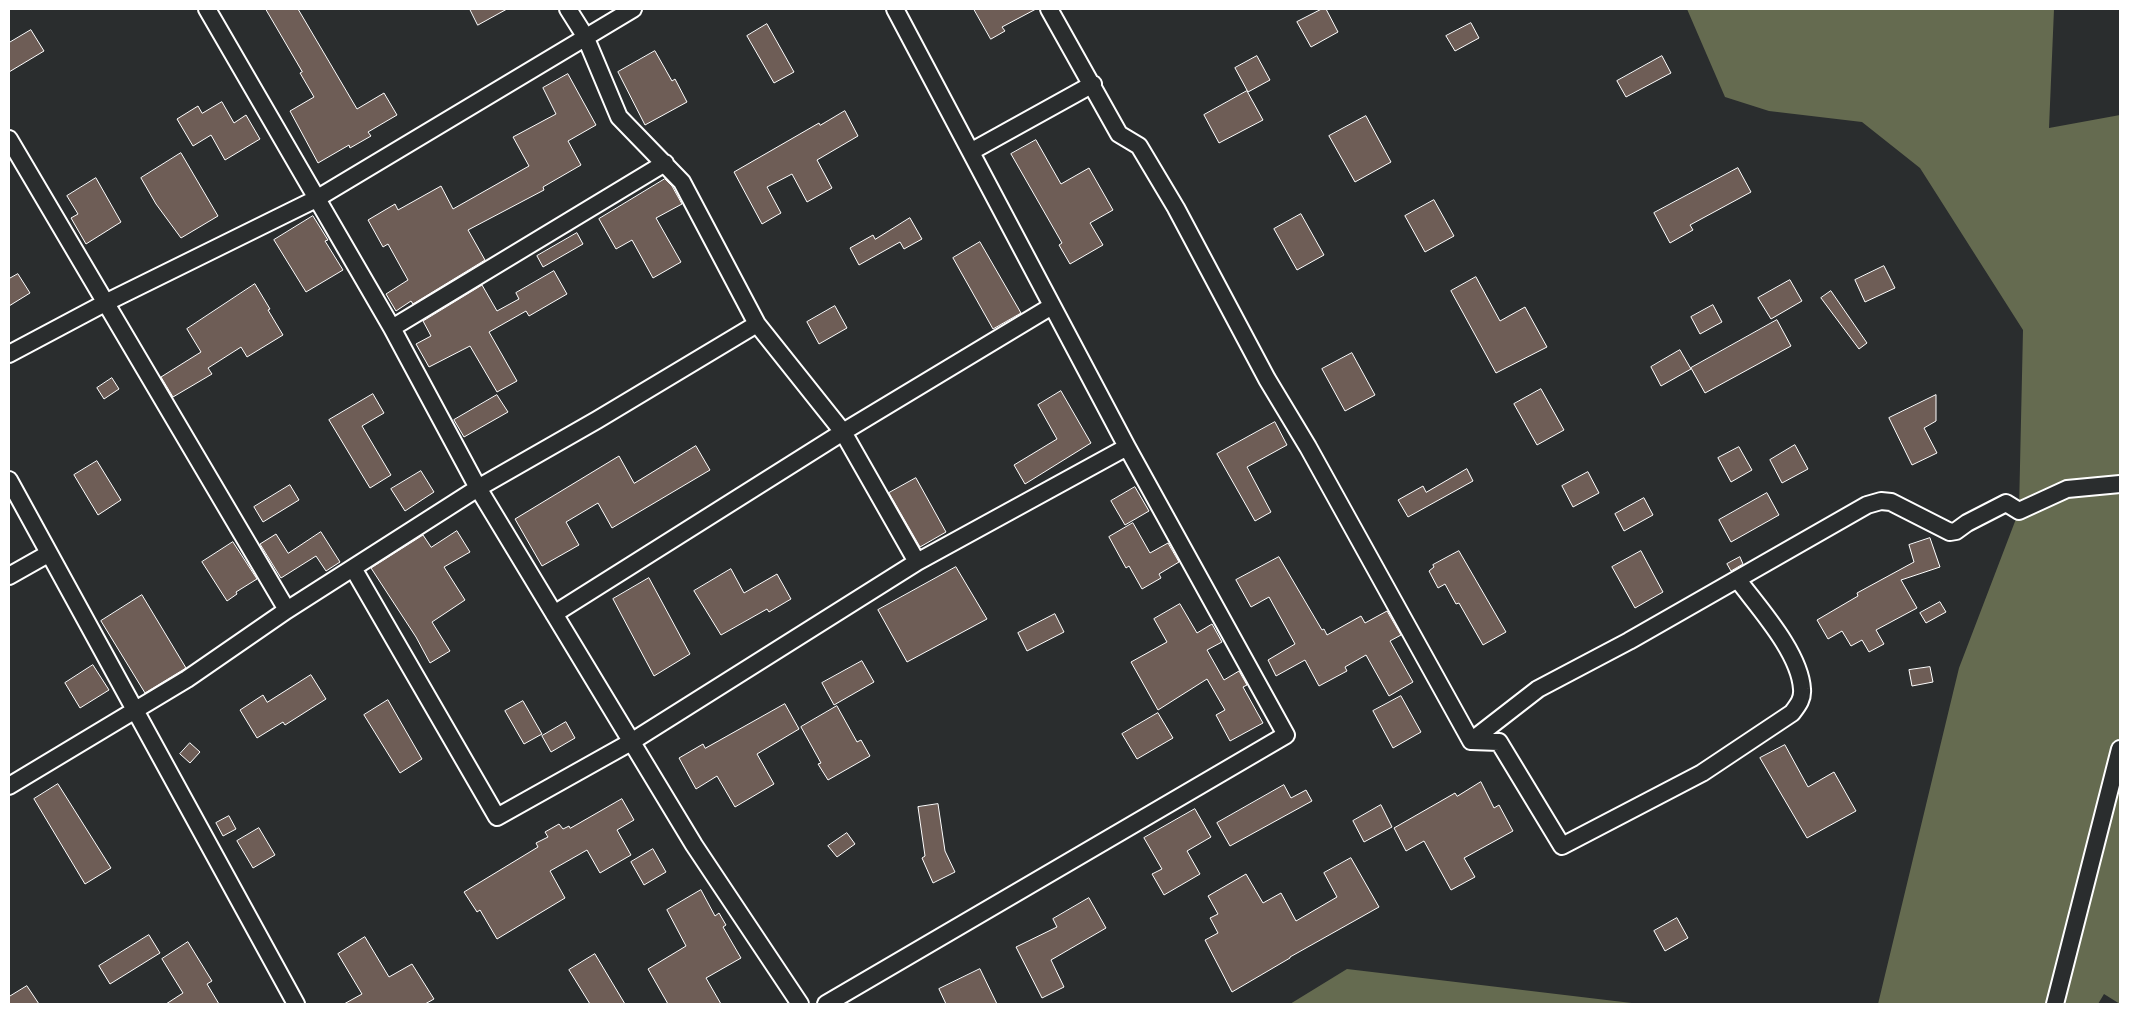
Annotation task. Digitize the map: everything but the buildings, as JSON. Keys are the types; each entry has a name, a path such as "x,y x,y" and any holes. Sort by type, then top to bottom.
{"street":[{"path":"207,9 392,328 478,488 694,845 800,1004"},
{"path":"568,9 585,36 619,117 682,182 757,324 843,432 918,562"},
{"path":"9,354 105,303 316,199 585,36 633,9"},
{"path":"826,1004 1286,735 1127,448 972,151 895,9"},
{"path":"1049,9 1093,84 1101,104 1119,134 1139,146 1176,208 1267,380 1313,455 1472,741"},
{"path":"972,151 1093,84"},
{"path":"9,139 287,610"},
{"path":"392,328 665,164"},
{"path":"554,614 843,432 1052,306"},
{"path":"9,786 216,659 287,610 478,488 597,420 757,324"},
{"path":"353,568 497,817 631,742 918,562 1127,448"},
{"path":"9,480 296,1004"},
{"path":"1472,741 1538,689 1738,580 1867,505 1881,501 1891,502 1950,532 1956,531 1967,523 2006,503 2019,511 2067,489 2120,484"},
{"path":"9,576 48,554"},
{"path":"1472,741 1499,742 1562,846 1702,773 1792,713 1802,696 1799,671 1787,648 1738,580"},
{"path":"2055,1004 2120,749"}],"green space":[{"path":"1687,9 2054,9 2049,128 2120,115 2120,1004 2104,994 2098,1004 1878,1004 1959,668 2019,511 2023,330 1920,168 1862,122 1769,111 1725,97"},
{"path":"1347,969 1640,1004 1290,1004"}]}
